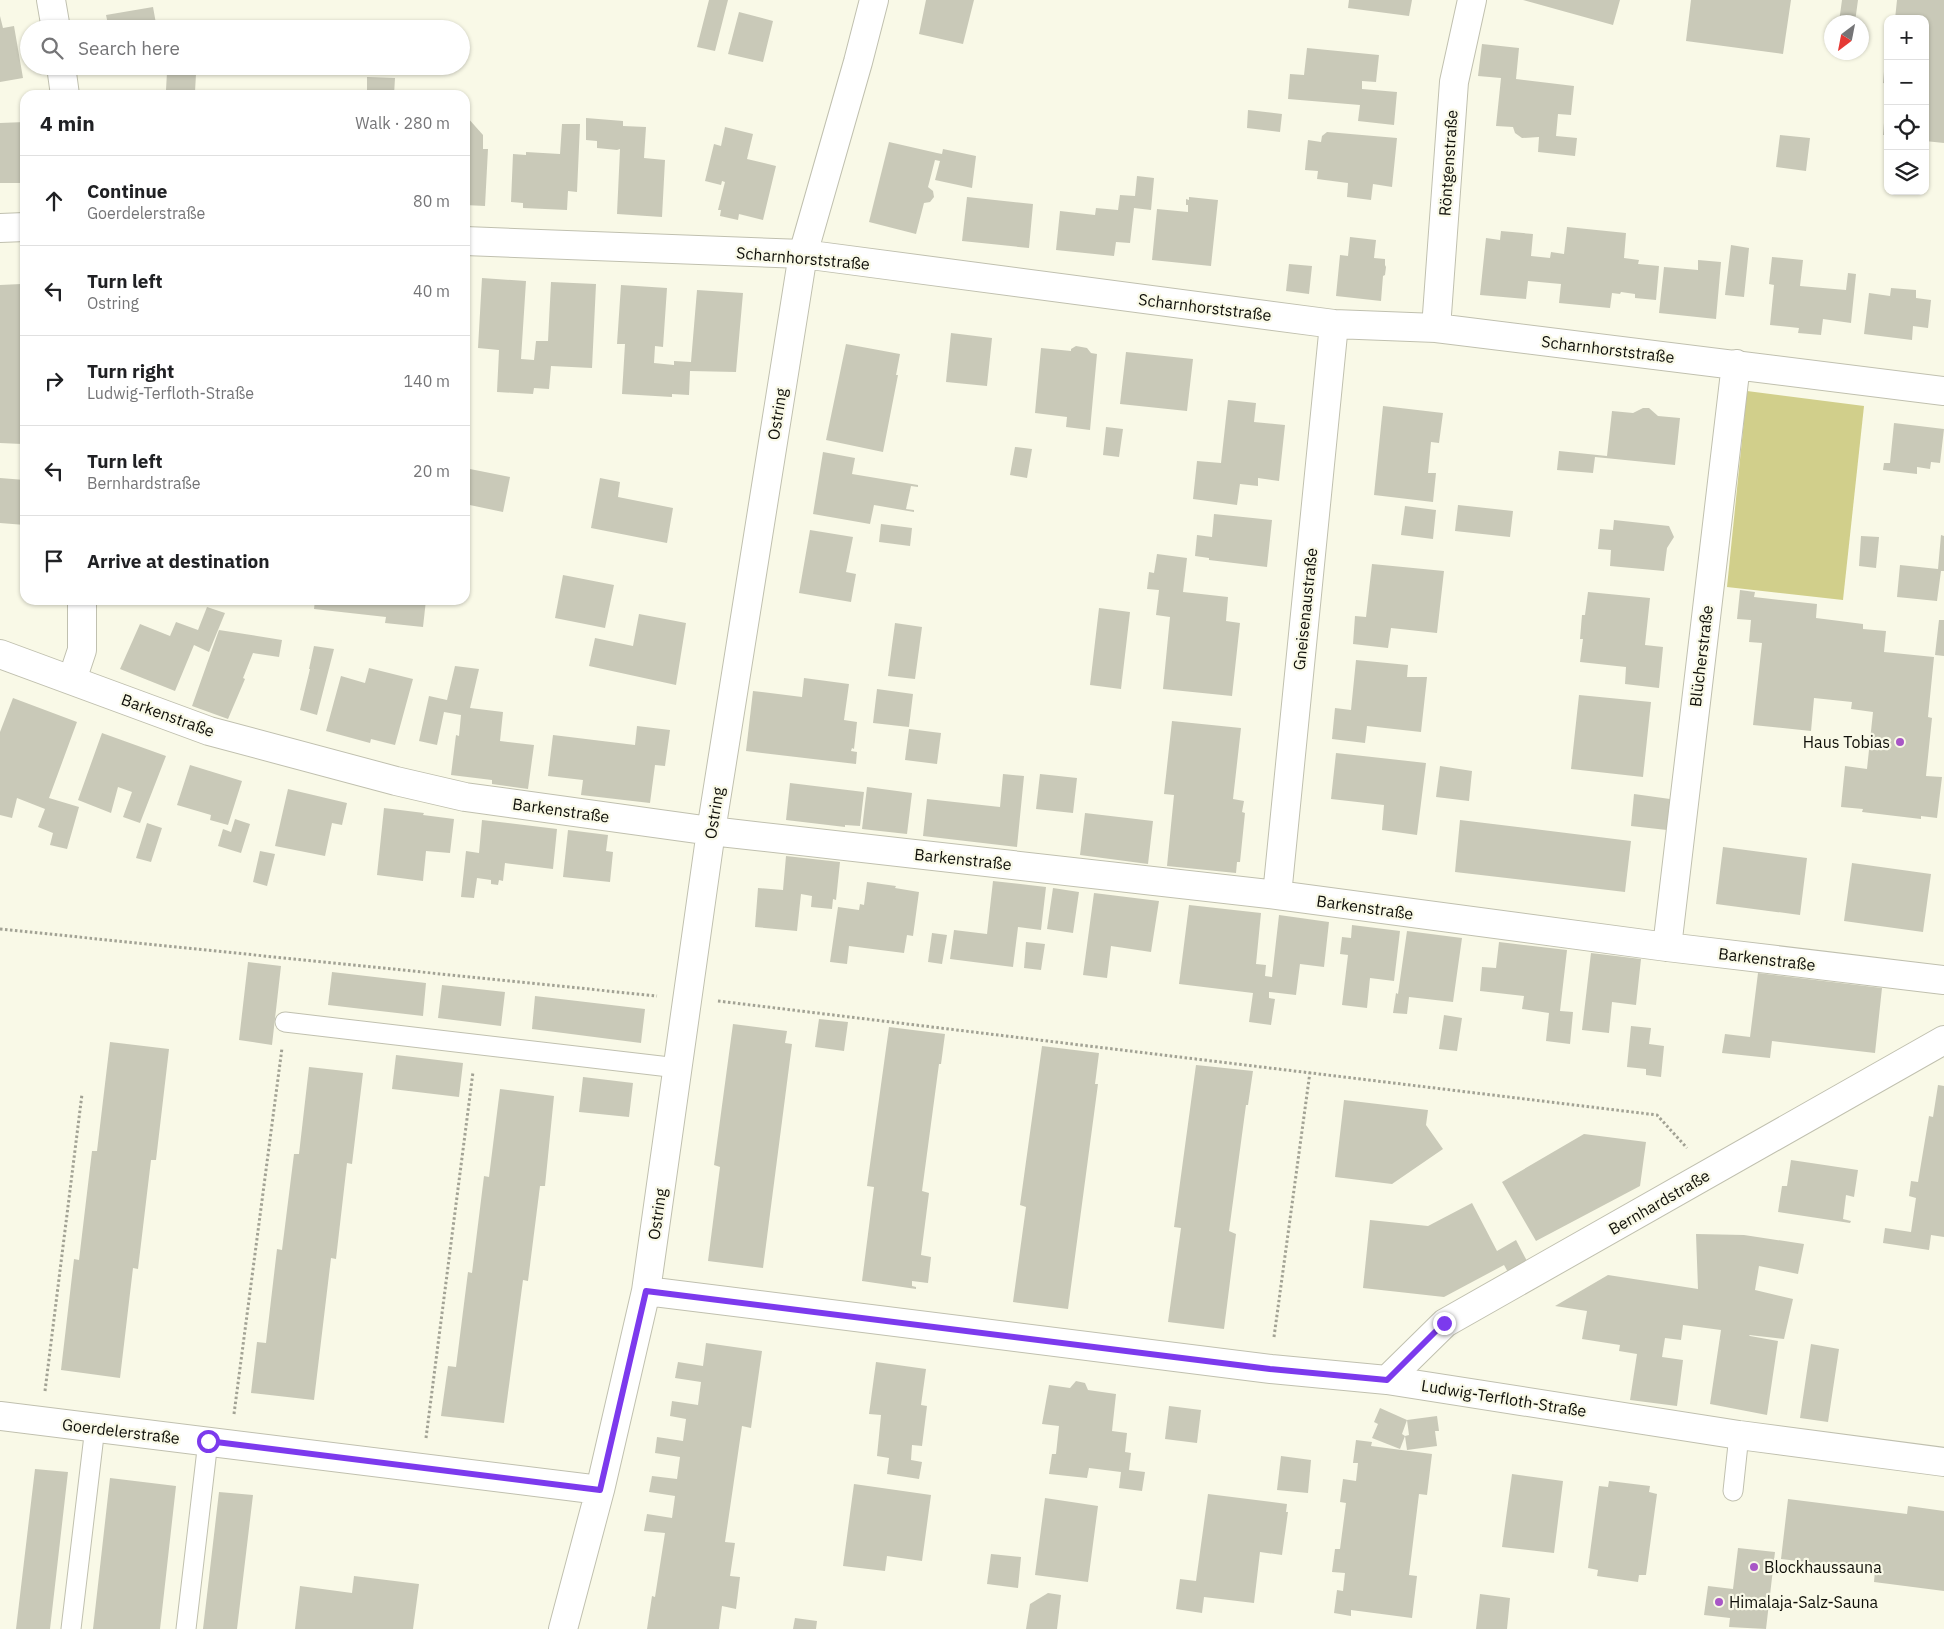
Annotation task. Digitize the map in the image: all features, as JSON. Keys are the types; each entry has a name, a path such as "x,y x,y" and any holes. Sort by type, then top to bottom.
{"street":[{"path":"52,0 55,20"},
{"name":"Ostring","path":"563,1629 600,1490 646,1291 711,831 803,254 874,0"},
{"name":"Röntgenstraße","path":"1436,328 1454,82 1472,0"},
{"path":"62,75 64,90"},
{"path":"0,228 20,227"},
{"name":"Scharnhorststraße","path":"470,241 803,254 1334,324 1436,328 1944,391"},
{"name":"Gneisenaustraße","path":"1277,895 1334,324"},
{"name":"Blücherstraße","path":"1666,947 1736,364"},
{"path":"72,680 82,650 82,605"},
{"name":"Barkenstraße","path":"0,654 209,731 396,781 465,797 711,831 1277,895 1666,947 1944,980"},
{"name":"Bernhardstraße","path":"1387,1380 1444,1323 1944,1040"},
{"name":"Ludwig-Terfloth-Straße","path":"646,1291 1270,1369 1387,1380 1739,1435 1944,1462"},
{"name":"Goerdelerstraße","path":"0,1416 600,1490"}],"lane":[{"path":"285,1022 678,1068"},
{"path":"71,1629 95,1427"},
{"path":"1732,1491 1739,1435"},
{"path":"186,1629 219,1443"}],"path":[{"path":"0,929 688,998 1657,1115 1709,1173"},
{"path":"219,1443 285,1022"},
{"path":"422,1468 477,1044"},
{"path":"1270,1369 1310,1072"},
{"path":"41,1421 82,1094"}],"shaded area":[{"path":"1747,391 1864,406 1843,600 1727,587"}],"building":[{"path":"709,0 728,0 715,51 697,47"},
{"path":"926,0 974,0 963,44 919,34"},
{"path":"1349,0 1412,0 1409,16 1348,8"},
{"path":"1523,0 1620,0 1613,25"},
{"path":"1691,0 1791,0 1783,54 1686,41"},
{"path":"1842,0 1858,0 1856,15 1840,15"},
{"path":"1897,0 1944,0 1944,143 1929,141 1929,15 1895,15"},
{"path":"153,7 155,20 107,20 106,15"},
{"path":"739,12 773,21 763,62 728,54"},
{"path":"0,16 3,28 14,26 20,61 20,75 22,75 23,78 0,82"},
{"path":"1482,44 1519,48 1516,79 1574,86 1571,115 1558,114 1556,136 1577,138 1575,156 1538,152 1539,137 1522,138 1515,133 1513,127 1496,126 1501,78 1478,76"},
{"path":"1307,48 1379,55 1376,82 1362,81 1362,89 1397,92 1394,125 1358,121 1360,105 1288,99 1290,74 1304,75"},
{"path":"167,75 196,75 195,90 166,90"},
{"path":"367,77 395,78 394,90 367,90"},
{"path":"1248,110 1282,114 1280,132 1247,128"},
{"path":"586,118 623,121 623,126 646,127 644,158 665,160 662,217 617,214 620,149 597,148 597,141 586,140"},
{"path":"470,120 483,135 483,149 488,149 485,206 470,205"},
{"path":"20,122 20,183 0,183 0,123"},
{"path":"562,124 580,124 577,192 568,191 567,210 523,208 523,203 511,202 513,154 526,155 526,152 560,154"},
{"path":"725,127 753,134 747,159 776,166 763,220 739,214 738,220 720,216 721,210 718,210 725,182 722,181 721,185 705,181 714,144 721,146"},
{"path":"1327,132 1397,138 1392,187 1373,184 1371,200 1347,197 1348,183 1317,179 1318,171 1305,170 1308,140 1321,142 1322,136"},
{"path":"1780,135 1810,138 1806,171 1776,167"},
{"path":"889,142 942,154 943,149 976,156 972,188 935,180 940,161 935,160 928,187 933,191 934,197 930,202 924,203 916,234 869,222"},
{"path":"1137,176 1154,178 1151,210 1134,208 1130,243 1116,242 1114,256 1056,250 1060,211 1095,215 1096,208 1118,210 1120,195 1135,196"},
{"path":"967,197 1033,204 1029,248 962,241"},
{"path":"1189,197 1218,200 1211,266 1152,260 1157,209 1188,212 1186,199 1189,200"},
{"path":"1567,227 1626,233 1624,258 1639,260 1638,264 1659,266 1656,300 1635,298 1635,294 1621,292 1620,294 1612,293 1610,308 1559,303 1561,284 1528,281 1526,299 1480,295 1486,238 1500,240 1501,231 1533,234 1531,256 1550,258 1551,252 1564,254"},
{"path":"1350,237 1376,240 1374,258 1385,259 1386,267 1385,275 1383,276 1381,301 1336,296 1340,255 1348,256"},
{"path":"1731,245 1749,248 1744,297 1725,295"},
{"path":"1772,257 1803,260 1800,286 1846,290 1848,273 1856,274 1851,323 1823,319 1821,335 1798,333 1799,328 1770,325 1774,285 1769,284"},
{"path":"1698,260 1721,262 1716,319 1659,313 1664,267 1698,270"},
{"path":"1289,264 1312,266 1309,294 1286,291"},
{"path":"482,278 526,281 521,359 534,360 536,341 548,341 551,282 596,284 592,368 551,366 549,389 534,388 533,394 497,392 499,350 478,348"},
{"path":"20,284 20,444 0,443 0,285"},
{"path":"621,285 667,288 663,347 655,346 654,363 674,365 674,361 691,362 697,290 743,293 736,372 690,371 689,395 672,394 672,397 622,394 625,344 617,344"},
{"path":"1891,288 1916,290 1916,298 1931,300 1928,328 1913,326 1912,340 1864,334 1869,293 1890,296"},
{"path":"951,333 992,338 987,386 946,382"},
{"path":"846,344 900,354 896,375 898,375 883,452 826,440"},
{"path":"1076,346 1087,348 1091,353 1097,354 1090,430 1066,427 1067,417 1035,413 1041,348 1071,351"},
{"path":"1126,352 1193,359 1187,411 1120,404"},
{"path":"1228,400 1256,403 1254,422 1285,425 1279,481 1258,478 1258,486 1240,484 1237,505 1193,499 1197,461 1221,463"},
{"path":"1383,406 1443,413 1439,443 1431,442 1428,473 1436,473 1433,502 1374,495"},
{"path":"1643,408 1649,408 1658,416 1680,418 1675,465 1595,457 1593,473 1557,470 1559,451 1607,456 1612,411 1633,413"},
{"path":"1894,423 1944,429 1940,463 1931,462 1930,469 1917,467 1917,474 1883,470 1884,463 1890,463"},
{"path":"1106,427 1123,429 1119,457 1103,455"},
{"path":"1015,447 1032,449 1027,478 1010,475"},
{"path":"823,452 855,458 852,474 918,485 918,487 911,486 906,509 914,510 914,512 874,505 870,524 813,514"},
{"path":"470,469 510,477 503,512 470,505"},
{"path":"0,478 20,480 20,525 0,523"},
{"path":"600,478 620,482 618,497 673,508 667,543 591,528"},
{"path":"1458,505 1513,511 1510,537 1455,531"},
{"path":"1405,506 1436,510 1433,539 1401,535"},
{"path":"1214,514 1272,520 1267,567 1209,560 1209,558 1195,556 1197,535 1212,537"},
{"path":"1614,520 1669,526 1674,537 1667,548 1664,571 1610,566 1611,550 1598,549 1600,529 1613,530"},
{"path":"881,524 912,528 910,546 879,542"},
{"path":"810,530 853,537 846,572 856,574 851,602 799,593"},
{"path":"1941,535 1944,536 1944,571 1941,571 1937,601 1897,597 1900,565 1938,569"},
{"path":"1861,536 1879,537 1876,568 1859,566"},
{"path":"1157,554 1187,558 1183,592 1228,597 1226,621 1240,623 1232,696 1163,689 1170,617 1156,615 1159,590 1147,589 1149,572 1154,573"},
{"path":"1372,564 1444,571 1437,633 1391,628 1388,648 1353,644 1355,616 1366,617"},
{"path":"563,575 614,585 605,628 555,618"},
{"path":"1740,590 1755,592 1754,597 1817,604 1816,618 1863,624 1863,629 1886,631 1884,652 1934,657 1928,717 1932,718 1926,776 1942,777 1937,818 1921,816 1921,819 1862,812 1863,809 1841,807 1845,766 1867,769 1873,712 1851,709 1852,702 1814,698 1811,731 1753,725 1762,643 1749,642 1751,620 1737,619"},
{"path":"1588,592 1650,598 1645,645 1663,647 1659,688 1625,684 1626,667 1580,662 1583,639 1580,639 1582,615 1585,615"},
{"path":"314,605 425,605 423,627 385,623 386,617 314,609"},
{"path":"207,607 225,613 209,652 194,645 175,691 120,669 140,624 170,636 176,622 198,630"},
{"path":"1099,608 1130,612 1121,689 1090,685"},
{"path":"639,614 686,623 676,685 589,666 595,638 633,646"},
{"path":"1939,620 1944,620 1944,656 1935,655"},
{"path":"895,623 922,627 915,679 888,676"},
{"path":"219,630 282,640 279,657 253,653 243,678 245,679 228,719 192,706"},
{"path":"314,646 334,649 317,715 300,710"},
{"path":"1356,660 1408,665 1407,677 1427,677 1421,732 1367,726 1365,743 1332,739 1335,708 1351,710"},
{"path":"455,666 479,669 470,708 503,712 500,741 534,745 528,789 492,784 492,780 451,775 456,735 459,736 461,715 444,712 437,745 419,741 429,696 447,700"},
{"path":"369,668 413,679 395,745 371,739 370,743 326,731 341,676 365,683"},
{"path":"804,678 849,684 844,720 857,722 854,749 852,748 851,751 857,752 856,764 746,751 753,691 802,697"},
{"path":"877,689 913,694 909,727 873,723"},
{"path":"1579,695 1651,702 1643,777 1571,769"},
{"path":"13,698 77,722 49,798 79,807 67,849 50,845 53,833 38,827 45,809 17,798 12,818 0,815 0,732"},
{"path":"1172,721 1241,728 1233,799 1244,801 1242,812 1245,813 1240,862 1237,862 1236,873 1167,866 1174,795 1164,794"},
{"path":"637,726 670,730 665,766 655,765 650,803 581,795 583,780 548,776 553,735 635,745"},
{"path":"909,729 941,733 937,764 905,760"},
{"path":"102,733 166,756 140,823 123,817 132,792 118,787 111,813 78,800"},
{"path":"1336,753 1426,763 1417,835 1382,830 1384,805 1331,799"},
{"path":"190,765 242,781 228,825 210,820 211,815 177,805"},
{"path":"1440,766 1472,771 1469,801 1436,797"},
{"path":"1003,774 1024,776 1017,847 923,836 927,799 1000,807"},
{"path":"1040,774 1077,778 1073,813 1036,809"},
{"path":"790,783 864,792 860,826 845,825 845,827 786,820"},
{"path":"867,787 912,793 907,834 862,829"},
{"path":"288,789 347,803 342,825 332,823 325,856 275,846"},
{"path":"1634,794 1670,799 1667,830 1631,826"},
{"path":"384,808 454,819 450,853 426,851 423,881 377,875"},
{"path":"1085,813 1153,821 1148,864 1080,855"},
{"path":"235,819 250,824 241,853 218,846 223,829 231,832"},
{"path":"482,820 557,829 553,869 505,863 503,881 499,880 498,885 491,884 491,880 477,878 474,898 461,897 466,851 479,853"},
{"path":"1460,820 1631,841 1625,892 1455,872"},
{"path":"147,823 162,828 151,862 136,858"},
{"path":"568,830 608,835 606,851 613,852 610,882 563,877"},
{"path":"1723,847 1807,858 1800,915 1716,904"},
{"path":"260,851 275,854 267,886 253,882"},
{"path":"786,856 840,862 836,900 833,899 832,909 811,907 812,896 801,894 797,931 755,927 758,888 783,890"},
{"path":"1852,863 1931,874 1923,932 1844,921"},
{"path":"993,881 1046,887 1041,930 1018,927 1013,967 950,959 954,930 987,934"},
{"path":"867,882 896,886 895,888 919,892 913,936 907,935 904,953 849,946 847,964 830,962 838,907 859,910 860,904 864,905"},
{"path":"1053,888 1079,892 1073,933 1047,929"},
{"path":"1094,893 1159,901 1151,952 1111,946 1107,978 1083,975"},
{"path":"1189,905 1261,913 1256,964 1266,965 1265,976 1272,977 1279,915 1329,922 1324,967 1300,964 1296,995 1269,992 1269,998 1275,999 1271,1025 1249,1022 1253,993 1179,984"},
{"path":"1352,925 1400,931 1394,981 1370,978 1367,1008 1342,1005 1348,955 1340,954 1342,937 1351,938"},
{"path":"1407,931 1462,938 1453,1002 1409,997 1407,1014 1393,1013 1396,993 1398,994"},
{"path":"932,933 947,935 942,964 928,962"},
{"path":"1026,942 1045,944 1041,970 1024,968"},
{"path":"1499,942 1567,950 1560,1011 1573,1012 1570,1044 1546,1041 1549,1013 1522,1009 1524,996 1480,991 1482,967 1496,968"},
{"path":"1591,953 1641,959 1636,1005 1612,1002 1609,1033 1582,1030"},
{"path":"248,962 281,966 272,1045 239,1040"},
{"path":"332,972 426,983 423,1016 328,1005"},
{"path":"1758,973 1882,988 1875,1053 1772,1041 1770,1058 1722,1053 1725,1034 1750,1037"},
{"path":"442,985 505,992 501,1026 438,1018"},
{"path":"535,996 645,1009 641,1043 532,1029"},
{"path":"1444,1015 1462,1018 1457,1051 1439,1049"},
{"path":"819,1019 848,1022 844,1051 815,1047"},
{"path":"733,1024 787,1031 785,1043 792,1044 763,1268 708,1261 720,1167 714,1165"},
{"path":"1631,1026 1651,1028 1649,1044 1664,1046 1661,1077 1646,1075 1646,1069 1627,1067"},
{"path":"889,1027 945,1034 941,1064 939,1064 922,1191 929,1193 921,1255 931,1257 928,1283 912,1281 912,1286 916,1287 916,1289 862,1281 874,1187 867,1186"},
{"path":"110,1042 169,1049 156,1160 151,1160 138,1269 133,1268 120,1378 61,1370 74,1259 79,1260 92,1151 97,1151"},
{"path":"1042,1046 1099,1053 1095,1084 1098,1084 1068,1309 1013,1302 1026,1207 1020,1205"},
{"path":"396,1055 463,1063 459,1097 392,1089"},
{"path":"1196,1065 1253,1071 1248,1105 1246,1105 1229,1231 1236,1234 1224,1329 1168,1322 1181,1228 1174,1227"},
{"path":"309,1067 363,1073 352,1164 347,1163 336,1259 331,1258 314,1400 251,1393 257,1342 266,1343 277,1249 282,1250 294,1154 299,1154"},
{"path":"583,1077 633,1083 629,1117 579,1112"},
{"path":"1938,1085 1944,1086 1944,1237 1931,1235 1929,1250 1883,1243 1885,1228 1911,1232 1916,1198 1909,1196 1911,1181 1918,1182 1929,1116 1933,1117"},
{"path":"500,1089 554,1096 545,1186 540,1186 528,1281 523,1280 504,1423 441,1416 448,1366 456,1367 468,1272 472,1273 484,1176 489,1177"},
{"path":"1344,1100 1428,1110 1426,1125 1443,1149 1392,1184 1335,1177"},
{"path":"1584,1134 1646,1142 1640,1186 1536,1241 1502,1182"},
{"path":"1791,1160 1858,1170 1854,1197 1846,1195 1843,1219 1851,1221 1850,1223 1778,1212 1782,1186 1787,1186"},
{"path":"1472,1203 1497,1251 1516,1240 1528,1263 1509,1274 1504,1265 1444,1297 1363,1288 1370,1220 1428,1226"},
{"path":"1696,1234 1744,1235 1804,1244 1798,1274 1759,1266 1755,1290 1793,1299 1784,1339 1749,1335 1778,1341 1767,1415 1710,1404 1721,1330 1683,1325 1681,1340 1665,1338 1662,1357 1683,1360 1677,1406 1630,1400 1637,1354 1619,1351 1620,1345 1582,1339 1587,1311 1555,1306 1608,1275 1698,1289"},
{"path":"706,1343 762,1351 751,1428 742,1426 725,1542 735,1543 730,1576 740,1577 736,1609 722,1606 719,1629 647,1629 652,1596 655,1597 665,1533 644,1531 647,1514 672,1518 675,1496 649,1492 652,1476 677,1479 680,1457 655,1453 657,1437 683,1441 686,1419 670,1416 672,1401 698,1405 701,1382 675,1378 678,1362 703,1366"},
{"path":"1811,1344 1839,1349 1828,1422 1800,1418"},
{"path":"876,1362 926,1369 921,1405 927,1406 922,1446 912,1445 911,1460 922,1462 919,1479 887,1474 889,1458 877,1456 881,1415 869,1414"},
{"path":"1076,1381 1085,1383 1088,1390 1116,1394 1112,1431 1127,1433 1125,1452 1131,1453 1129,1470 1145,1472 1142,1491 1119,1488 1121,1472 1089,1468 1087,1478 1049,1474 1052,1454 1056,1454 1059,1426 1042,1424 1049,1385 1070,1388"},
{"path":"1169,1406 1201,1410 1197,1443 1165,1439"},
{"path":"1380,1408 1407,1420 1402,1434 1405,1436 1400,1449 1372,1438 1378,1424 1374,1422"},
{"path":"1437,1416 1439,1431 1435,1431 1437,1446 1407,1450 1405,1436 1409,1435 1407,1420"},
{"path":"1356,1440 1372,1442 1371,1446 1432,1454 1427,1495 1419,1494 1409,1575 1417,1576 1412,1618 1351,1610 1351,1616 1334,1613 1337,1590 1343,1591 1345,1573 1332,1572 1335,1549 1340,1549 1346,1503 1340,1502 1343,1479 1356,1481 1358,1463 1353,1463"},
{"path":"1281,1456 1311,1460 1308,1493 1277,1490"},
{"path":"35,1469 68,1472 50,1629 16,1629"},
{"path":"1512,1474 1563,1481 1554,1553 1502,1547"},
{"path":"110,1478 176,1486 160,1629 93,1629"},
{"path":"1609,1481 1650,1486 1649,1492 1657,1494 1646,1575 1639,1575 1638,1582 1597,1576 1598,1570 1588,1568 1599,1486 1608,1487"},
{"path":"854,1484 931,1495 922,1561 887,1556 885,1571 843,1566"},
{"path":"219,1492 253,1495 237,1629 203,1629"},
{"path":"1208,1494 1287,1504 1286,1512 1288,1512 1282,1555 1260,1552 1254,1603 1204,1597 1202,1613 1176,1609 1180,1579 1196,1581"},
{"path":"1045,1498 1098,1506 1088,1582 1035,1575"},
{"path":"1788,1499 1907,1514 1908,1506 1944,1511 1944,1591 1874,1582 1875,1570 1781,1559"},
{"path":"1738,1548 1775,1552 1766,1629 1729,1627 1730,1618 1704,1615 1708,1586 1733,1589"},
{"path":"991,1554 1021,1557 1018,1588 987,1584"},
{"path":"354,1576 419,1584 413,1629 295,1629 300,1586 352,1593"},
{"path":"1048,1593 1061,1595 1057,1629 1026,1629 1030,1604"},
{"path":"1480,1594 1510,1598 1507,1629 1476,1629"},
{"path":"795,1618 817,1621 816,1629 793,1629"}],"place":[{"name":"Haus Tobias","path":"1900,742"},
{"name":"Blockhaussauna","path":"1754,1567"},
{"name":"Himalaja-Salz-Sauna","path":"1719,1602"}],"route":[{"path":"208,1441 600,1490 646,1291 1270,1369 1387,1380 1444,1323"}]}
